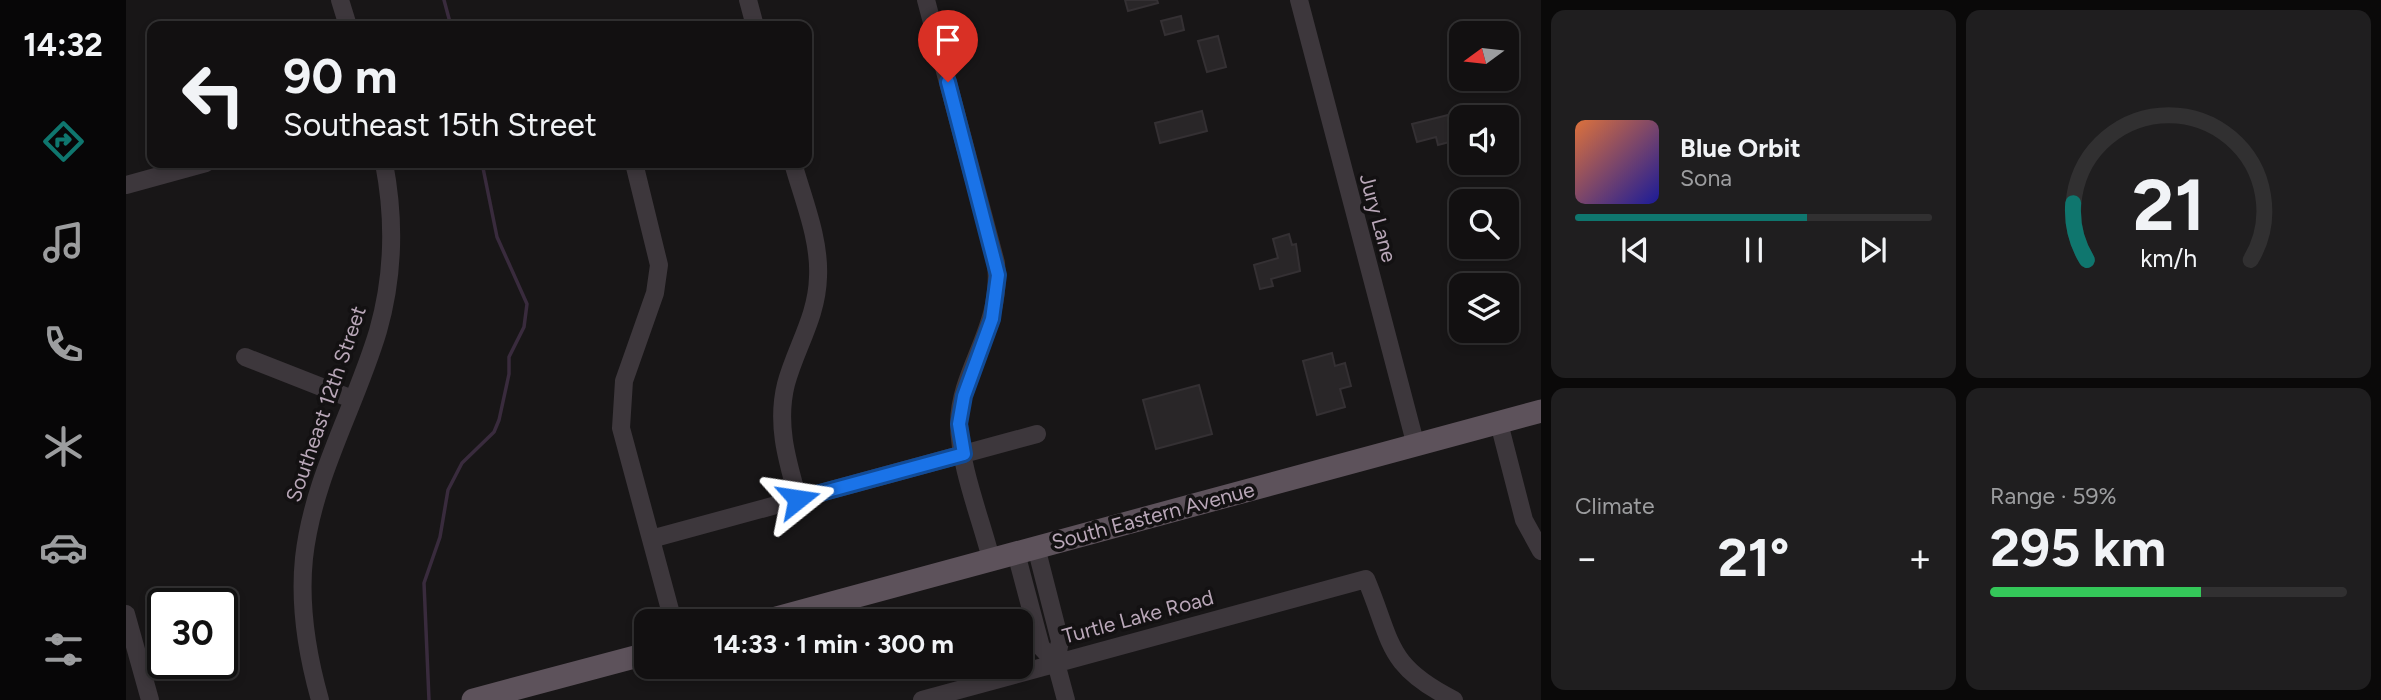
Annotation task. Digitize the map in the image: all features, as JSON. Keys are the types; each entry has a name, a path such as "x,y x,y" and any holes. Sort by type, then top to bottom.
{"main road":[{"name":"South Eastern Avenue","path":"809,609 1541,411"},
{"path":"473,700 634,657"}],"street":[{"path":"341,0 347,21"},
{"path":"748,0 754,21"},
{"path":"926,0 998,275 992,319 964,396 959,424 991,559"},
{"name":"Jury Lane","path":"1298,0 1416,446"},
{"path":"126,185 188,168"},
{"name":"Southeast 12th Street","path":"320,700 303,617 304,559 315,499 377,332 388,284 392,214 385,168"},
{"path":"635,168 659,265 655,293 624,381 621,428 670,609"},
{"path":"794,168 814,236 818,276 814,311 786,382 783,402 782,435 798,499"},
{"path":"245,357 352,399"},
{"path":"1499,422 1524,520 1541,551"},
{"path":"650,539 1037,434"},
{"path":"1026,550 1041,647 1056,663 1066,700"},
{"name":"Turtle Lake Road","path":"922,700 1366,579 1393,654 1414,678 1454,700"},
{"path":"126,614 149,700"}],"building":[{"path":"1125,0 1157,0 1158,3 1128,11"},
{"path":"1181,16 1184,30 1165,35 1161,21"},
{"path":"1218,36 1226,67 1207,72 1198,41"},
{"path":"1202,111 1207,131 1160,143 1155,123"},
{"path":"1449,115 1449,142 1438,145 1436,137 1417,142 1412,124"},
{"path":"1289,234 1292,245 1296,244 1300,271 1271,279 1273,286 1260,289 1254,265 1278,258 1273,239"},
{"path":"1332,353 1335,366 1345,363 1351,386 1340,389 1345,407 1317,415 1303,361"},
{"path":"1199,385 1212,434 1156,449 1143,400"}],"waterway":[{"path":"444,0 450,21"},
{"path":"429,700 424,583 440,537 448,490 462,463 494,432 499,420 509,374 509,357 524,327 527,304 497,237 483,168"}],"route":[{"path":"798,499 964,454 959,424 964,396 992,319 998,275 948,82"}]}
